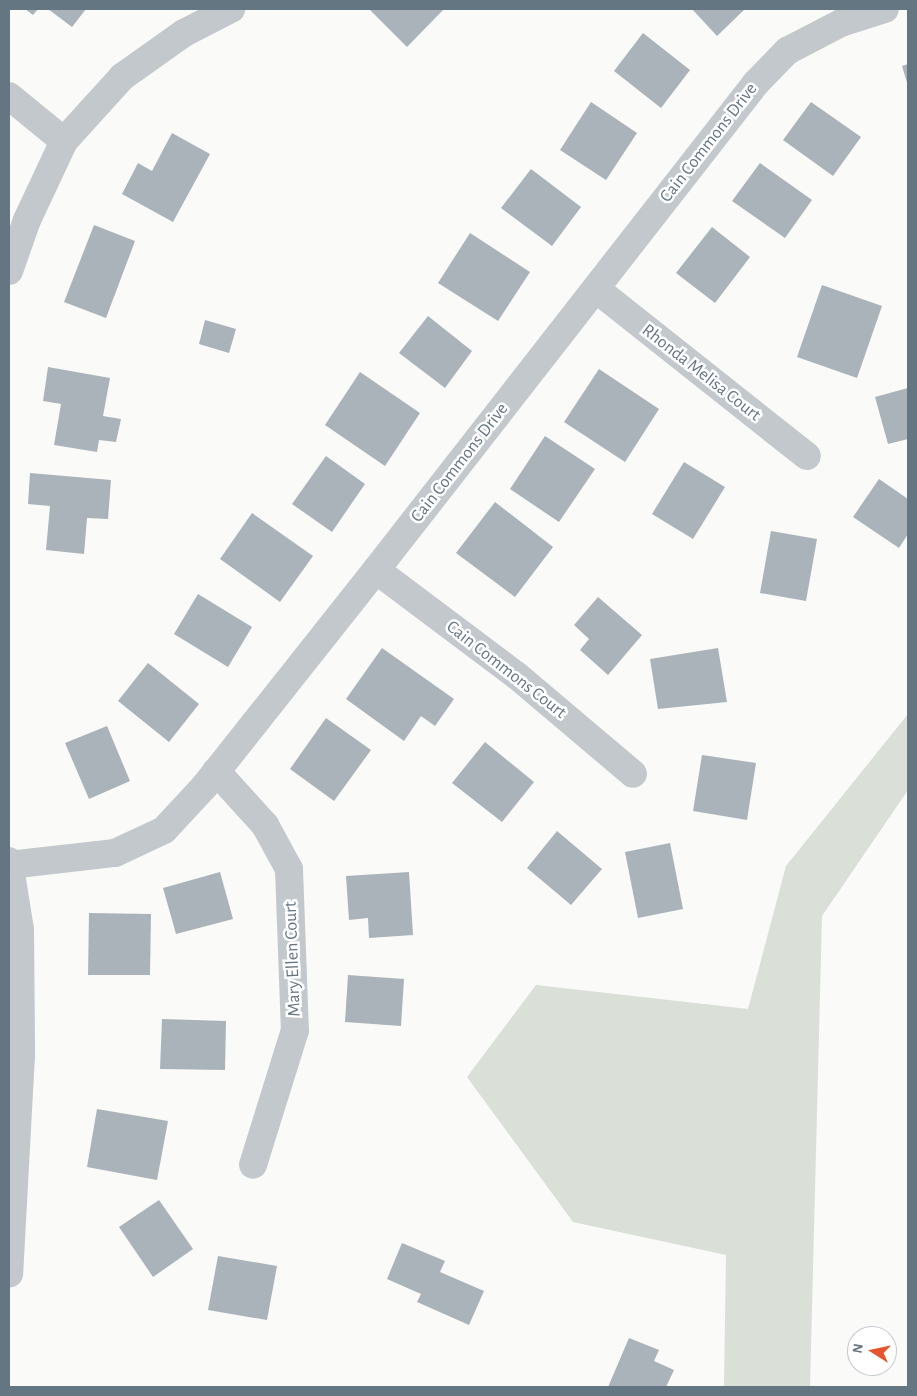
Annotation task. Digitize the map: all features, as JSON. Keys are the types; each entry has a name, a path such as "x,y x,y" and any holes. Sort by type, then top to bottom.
{"street":[{"path":"9,271 27,220 64,141 122,77 184,34 231,9"},
{"name":"Cain Commons Drive","path":"9,863 115,853 164,830 216,771 376,570 756,83 787,51 841,23 885,9"},
{"path":"9,96 64,141"},
{"name":"Rhonda Melisa Court","path":"596,289 807,456"},
{"name":"Cain Commons Court","path":"376,570 516,676 633,774"},
{"name":"Mary Ellen Court","path":"216,771 265,825 289,869 295,1030 253,1165"},
{"path":"9,863 20,930 21,1055 9,1274"}],"shaded area":[{"path":"908,714 908,790 822,916 810,1387 724,1387 726,1255 573,1222 467,1077 536,985 748,1009 786,866"}],"building":[{"path":"25,9 38,9 33,15"},
{"path":"48,9 86,9 72,27"},
{"path":"369,9 444,9 407,47"},
{"path":"692,9 745,9 717,36"},
{"path":"643,33 690,70 661,108 614,71"},
{"path":"908,64 908,86 902,66"},
{"path":"591,102 637,133 606,180 560,150"},
{"path":"811,102 861,137 833,176 783,140"},
{"path":"172,133 210,154 173,222 122,194 138,163 152,171"},
{"path":"760,163 812,200 785,238 732,201"},
{"path":"531,169 581,207 552,246 501,208"},
{"path":"94,225 135,241 106,318 64,302"},
{"path":"712,227 750,257 715,303 676,273"},
{"path":"470,233 530,272 498,321 438,283"},
{"path":"822,285 882,306 857,378 797,357"},
{"path":"428,316 472,351 445,388 399,353"},
{"path":"205,320 236,329 229,353 199,344"},
{"path":"48,367 110,378 103,416 121,419 116,442 99,440 97,452 54,445 61,404 43,401"},
{"path":"599,369 659,409 625,462 564,422"},
{"path":"360,372 420,413 385,466 325,425"},
{"path":"908,388 908,439 888,444 875,397"},
{"path":"545,436 595,469 559,522 510,489"},
{"path":"326,456 365,484 332,532 292,504"},
{"path":"684,462 725,487 693,539 652,514"},
{"path":"30,473 111,480 108,519 87,518 84,554 46,550 50,506 28,504"},
{"path":"879,479 908,499 908,534 899,548 853,517"},
{"path":"495,502 553,547 515,597 456,553"},
{"path":"252,513 313,556 280,602 220,559"},
{"path":"771,531 817,539 806,601 760,593"},
{"path":"198,594 252,627 228,667 174,634"},
{"path":"598,597 642,635 608,675 580,650 589,639 574,625"},
{"path":"382,648 454,699 435,726 421,716 404,741 346,699"},
{"path":"718,648 727,702 658,709 650,659"},
{"path":"148,663 199,704 169,742 118,701"},
{"path":"326,718 371,750 334,801 290,769"},
{"path":"107,726 130,781 89,799 65,743"},
{"path":"485,742 534,782 502,822 452,783"},
{"path":"702,755 756,763 747,820 693,811"},
{"path":"557,831 602,869 571,905 527,868"},
{"path":"670,843 683,909 638,918 625,852"},
{"path":"220,872 233,919 176,934 163,888"},
{"path":"409,872 413,935 369,938 368,918 349,920 346,876"},
{"path":"89,913 151,914 150,975 88,975"},
{"path":"348,975 404,979 401,1026 345,1022"},
{"path":"162,1019 226,1021 225,1070 160,1069"},
{"path":"97,1109 168,1121 157,1180 87,1167"},
{"path":"159,1200 193,1249 153,1277 119,1227"},
{"path":"402,1243 445,1261 440,1272 484,1291 469,1325 417,1302 421,1294 387,1279"},
{"path":"218,1256 277,1266 267,1320 208,1310"},
{"path":"629,1338 659,1350 654,1361 674,1370 666,1387 608,1387"}]}
